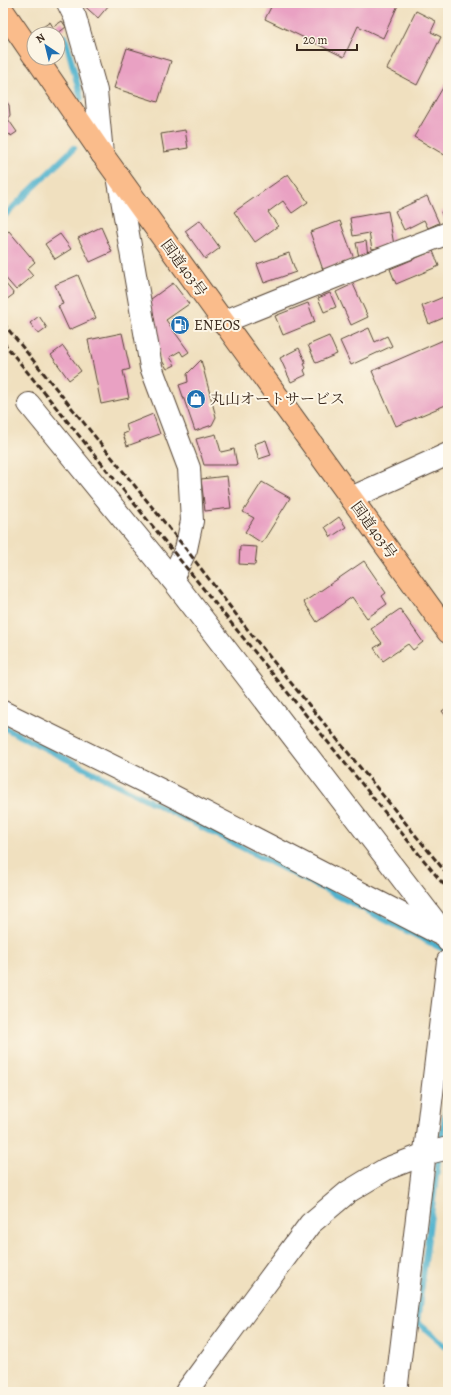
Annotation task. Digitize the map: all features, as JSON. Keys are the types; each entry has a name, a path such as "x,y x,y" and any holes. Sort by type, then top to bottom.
{"highway":[{"name":"国道403号","path":"3,10 26,44"},
{"name":"国道403号","path":"41,66 102,154 448,632"}],"street":[{"path":"68,3 75,16 96,91 102,154"},
{"path":"118,176 151,367 189,468 192,521 186,550 172,579"},
{"path":"223,322 448,233"},
{"path":"29,404 172,579 447,939"},
{"path":"351,498 448,454"},
{"path":"3,712 185,803 447,939"},
{"path":"396,1392 448,961"},
{"path":"192,1390 310,1224 348,1192 386,1169 425,1154 448,1148"}],"building":[{"path":"81,3 106,3 109,5 98,18"},
{"path":"262,3 399,3 383,38 358,26 344,57 265,19 271,7"},
{"path":"416,11 436,21 431,32 441,37 417,85 387,69"},
{"path":"62,21 65,26 54,26"},
{"path":"50,22 52,26 44,26"},
{"path":"127,48 171,61 158,102 114,88"},
{"path":"448,79 448,157 414,137"},
{"path":"3,97 9,105 10,115 8,119 17,132 11,136 10,134 3,139"},
{"path":"185,130 188,148 164,152 161,134"},
{"path":"288,174 308,202 292,213 283,201 268,212 278,226 255,242 234,212"},
{"path":"427,196 439,223 428,228 424,220 404,230 395,211"},
{"path":"448,208 448,224 446,225 441,212"},
{"path":"388,211 394,245 372,249 369,233 353,236 350,218"},
{"path":"200,220 220,248 205,259 185,231"},
{"path":"340,221 354,259 323,270 310,232"},
{"path":"101,227 112,252 90,262 78,238"},
{"path":"9,231 35,262 27,269 33,276 16,290 3,275 3,271 6,268 3,264 3,235"},
{"path":"60,234 71,249 55,259 45,244"},
{"path":"366,241 368,255 359,257 356,243"},
{"path":"433,251 439,266 396,284 390,269"},
{"path":"289,253 296,272 264,283 257,264"},
{"path":"78,275 96,318 69,330 58,306 63,304 55,285"},
{"path":"5,283 14,294 6,300 3,297 3,285"},
{"path":"173,283 189,304 166,320 189,352 183,356 180,351 170,357 175,365 167,369 160,357 147,303"},
{"path":"353,284 368,317 351,325 336,292"},
{"path":"330,293 336,307 324,312 318,298"},
{"path":"448,295 448,316 429,324 422,306"},
{"path":"308,303 315,322 283,335 275,316"},
{"path":"39,316 47,328 39,334 30,323"},
{"path":"369,328 375,342 387,336 392,346 351,365 340,341"},
{"path":"122,333 130,369 123,371 129,398 101,404 88,340"},
{"path":"329,336 337,354 316,363 308,345"},
{"path":"448,338 448,404 396,426 372,371"},
{"path":"63,346 81,371 69,380 51,355"},
{"path":"299,348 306,363 304,364 306,368 304,370 306,375 291,382 280,358"},
{"path":"201,360 216,417 212,425 195,431 179,385 188,382 187,374"},
{"path":"153,414 160,434 127,446 123,434 128,432 126,425"},
{"path":"216,434 221,452 234,449 237,465 204,465 196,439"},
{"path":"266,440 271,455 259,459 254,444"},
{"path":"227,476 231,508 205,511 201,479"},
{"path":"262,482 290,498 262,543 245,532 254,518 243,512"},
{"path":"339,517 346,527 331,537 325,527"},
{"path":"240,546 257,547 255,565 239,564"},
{"path":"364,561 386,593 382,596 387,604 367,618 352,597 317,622 304,602"},
{"path":"400,609 423,642 413,650 408,644 383,661 374,648 382,643 371,629"},
{"path":"448,707 448,719 442,711"}],"waterway":[{"path":"66,41 81,98"},
{"path":"3,217 74,148"},
{"path":"3,727 447,951"},
{"path":"441,1145 448,1092"},
{"path":"439,1154 417,1322 448,1348"}],"railway":[{"path":"3,323 186,549 251,634 448,875"},
{"path":"3,342 448,890"}],"place":[{"name":"ENEOS","path":"180,325"},
{"name":"丸山オートサービス","path":"196,399"}]}
